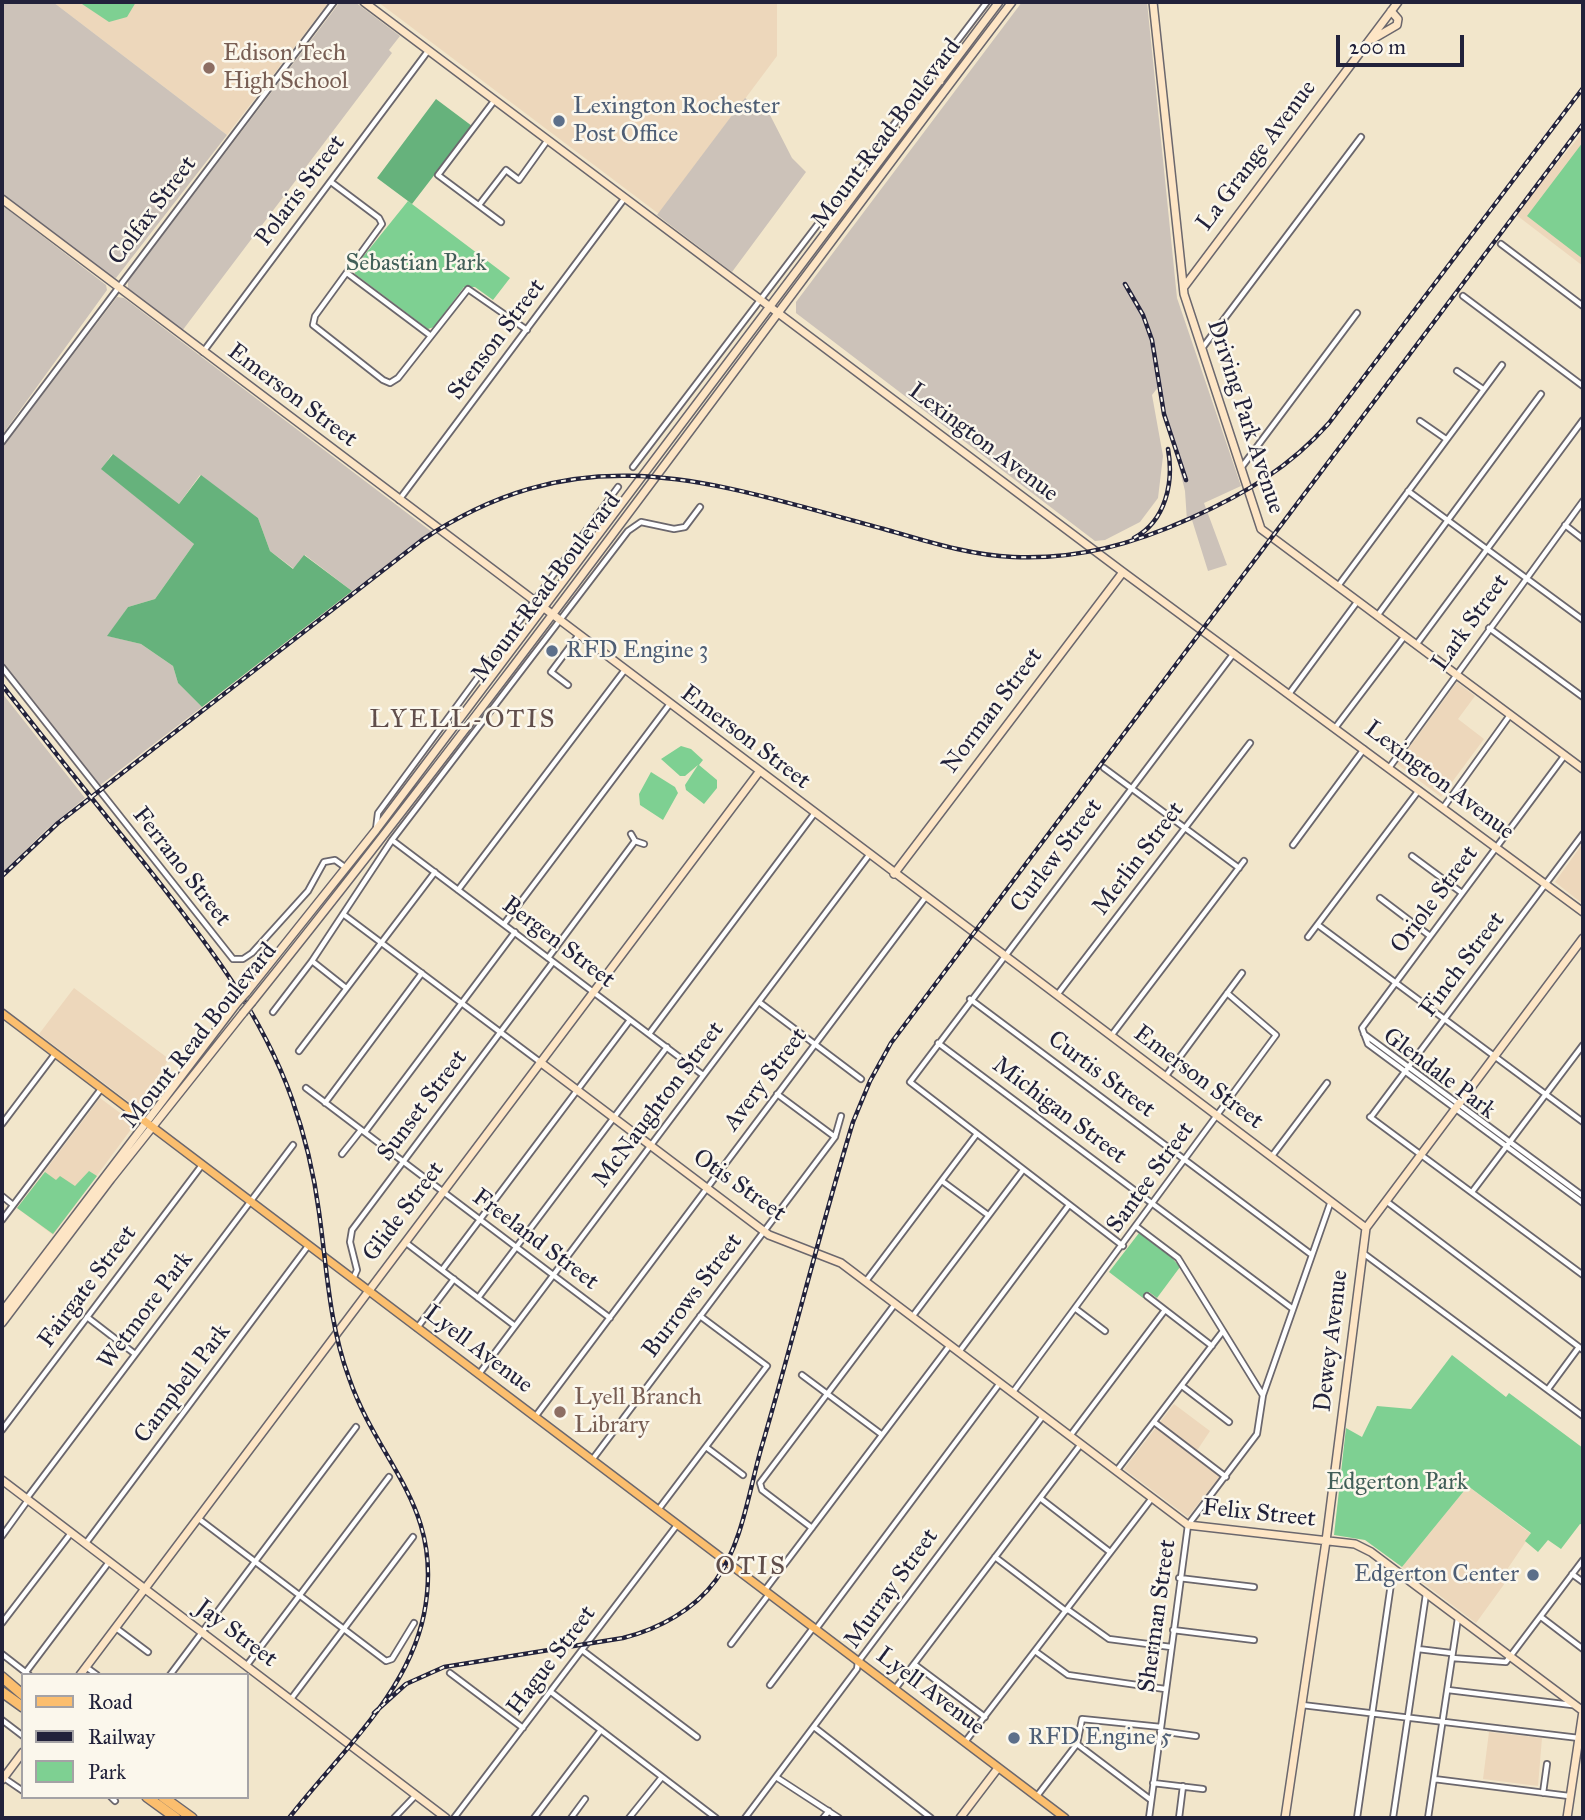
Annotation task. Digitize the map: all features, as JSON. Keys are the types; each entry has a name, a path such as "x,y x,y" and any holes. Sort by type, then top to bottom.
{"highway":[{"path":"2,1679 21,1693"},
{"path":"2,1693 21,1706"},
{"path":"150,1799 176,1818"},
{"path":"166,1799 192,1818"}],"main road":[{"name":"Lyell Avenue","path":"2,1013 1065,1818"}],"street":[{"name":"Colfax Street","path":"2,442 334,2"},
{"name":"Lexington Avenue","path":"364,2 1123,572 1583,912"},
{"name":"Mount Read Boulevard","path":"2,1323 237,1003 376,830 538,606 735,350 764,304 987,2"},
{"name":"Mount Read Boulevard","path":"633,467 733,336 764,304 940,81 999,2"},
{"name":"Mount Read Boulevard","path":"273,1012 312,961 392,840 776,312 1012,2"},
{"name":"Driving Park Avenue","path":"1153,2 1184,287 1261,529 1582,767"},
{"name":"La Grange Avenue","path":"1184,287 1398,2"},
{"name":"La Grange Avenue","path":"1362,49 1381,33 1397,25 1398,19 1391,11"},
{"name":"Polaris Street","path":"202,352 428,51"},
{"path":"939,64 940,81"},
{"path":"494,101 438,175 501,222"},
{"path":"1202,348 1361,137"},
{"path":"479,205 506,170 519,180 547,142"},
{"path":"331,181 379,218 382,224 315,316 313,325 383,380 396,381 464,291 471,289 527,330"},
{"name":"Stenson Street","path":"398,501 624,199"},
{"name":"Emerson Street","path":"2,200 1366,1228"},
{"path":"1501,244 1583,306"},
{"path":"347,272 431,336"},
{"path":"1463,296 1583,386"},
{"path":"1241,469 1357,313"},
{"path":"733,336 735,350"},
{"path":"1337,587 1502,365"},
{"path":"1457,371 1483,389"},
{"path":"1377,617 1541,394"},
{"path":"1416,646 1583,420"},
{"path":"1420,421 1446,439"},
{"name":"Mount Read Boulevard","path":"538,606 618,487"},
{"path":"1408,491 1583,621"},
{"name":"Lark Street","path":"1389,768 1583,501"},
{"path":"554,618 632,527 640,522 674,529 685,527 700,507"},
{"path":"1565,525 1583,538"},
{"name":"Norman Street","path":"894,874 1123,572"},
{"path":"1289,694 1357,601"},
{"name":"Mount Read Boulevard","path":"2,1311 149,1125 342,889 554,618"},
{"path":"1489,628 1583,697"},
{"path":"568,685 551,672 578,636"},
{"path":"1335,728 1404,637"},
{"name":"Curlew Street","path":"976,1135 910,1082 970,999 1234,653"},
{"name":"Ferrano Street","path":"2,667 233,959 243,960 252,953 308,891 324,862 335,860 346,868"},
{"path":"458,890 624,671"},
{"path":"504,924 669,705"},
{"path":"1443,808 1510,715"},
{"name":"Merlin Street","path":"1056,996 1250,743"},
{"path":"1293,845 1364,749"},
{"name":"Oriole Street","path":"1363,1033 1363,1026 1565,755"},
{"path":"1104,768 1239,868"},
{"name":"Glide Street","path":"82,1673 759,772"},
{"path":"1308,937 1419,790"},
{"path":"649,1034 814,814"},
{"path":"631,834 635,841 644,844"},
{"name":"Finch Street","path":"1421,1154 1370,1116 1583,834"},
{"name":"Bergen Street","path":"392,840 703,1075"},
{"name":"Sunset Street","path":"352,1279 357,1269 349,1242 351,1232 500,1032 635,841"},
{"name":"McNaughton Street","path":"478,1375 869,855"},
{"path":"1412,856 1462,893"},
{"path":"342,889 346,868 365,859"},
{"path":"1111,1037 1244,861"},
{"path":"299,1051 435,872"},
{"name":"Avery Street","path":"535,1417 925,898"},
{"path":"1380,898 1430,936"},
{"name":"Otis Street","path":"343,914 763,1231 835,1259 1188,1525"},
{"path":"1318,925 1583,1122"},
{"path":"342,1154 363,1131 515,932"},
{"name":"Dewey Avenue","path":"1285,1818 1326,1541 1366,1228 1583,938"},
{"path":"312,961 346,988"},
{"path":"325,1102 422,973"},
{"path":"1165,1077 1242,973"},
{"name":"Santee Street","path":"1013,1392 1186,1161 1276,1035 1227,993"},
{"name":"Curtis Street","path":"970,999 1312,1255"},
{"path":"758,1002 861,1079"},
{"path":"442,1270 630,1020"},
{"name":"Glendale Park","path":"1363,1033 1367,1043 1457,1106 1583,1203"},
{"name":"Michigan Street","path":"938,1043 1293,1309"},
{"path":"1472,1192 1583,1045"},
{"path":"478,1298 667,1047"},
{"path":"2,1124 55,1054"},
{"path":"1271,1157 1327,1083"},
{"path":"2,1220 101,1088"},
{"name":"Freeland Street","path":"306,1088 610,1318"},
{"path":"778,1094 835,1137"},
{"name":"Burrows Street","path":"592,1461 835,1137 841,1116"},
{"path":"866,1282 976,1135 1123,1246"},
{"name":"Glendale Park","path":"1508,1144 1583,1196"},
{"name":"Wetmore Park","path":"2,1536 293,1145"},
{"path":"1421,1154 1583,1275"},
{"name":"Fairgate Street","path":"2,1430 202,1165"},
{"path":"912,1317 1023,1170"},
{"path":"942,1181 988,1215"},
{"path":"2,1196 13,1205"},
{"name":"Sherman Street","path":"1149,1818 1188,1525 1257,1434 1263,1395 1331,1201"},
{"path":"1386,1201 1581,1349 1548,1389"},
{"path":"959,1352 1069,1205"},
{"path":"1137,1227 1178,1258 1263,1395"},
{"path":"405,1242 515,1326"},
{"name":"Campbell Park","path":"86,1544 308,1245"},
{"path":"1363,1253 1583,1416"},
{"path":"416,1328 454,1279"},
{"path":"1147,1297 1212,1346"},
{"path":"812,1528 762,1490 759,1484 895,1304"},
{"path":"1076,1309 1105,1331"},
{"path":"1070,1436 1165,1310"},
{"path":"658,1510 766,1366 700,1316"},
{"path":"87,1317 135,1354"},
{"path":"1117,1471 1223,1331"},
{"path":"731,1644 812,1528 950,1345"},
{"path":"802,1375 881,1434"},
{"path":"770,1685 1000,1383"},
{"path":"1182,1386 1229,1422"},
{"name":"Murray Street","path":"745,1818 857,1669 858,1662 1044,1416"},
{"path":"1154,1422 1226,1476"},
{"path":"171,1673 356,1427"},
{"path":"895,1690 1081,1444"},
{"path":"706,1447 743,1475"},
{"path":"246,1666 389,1476"},
{"name":"Jay Street","path":"2,1480 444,1818"},
{"path":"965,1743 1152,1498"},
{"path":"1040,1499 1110,1552"},
{"path":"198,1518 388,1662 414,1623"},
{"name":"Hague Street","path":"454,1818 677,1525"},
{"name":"Felix Street","path":"1188,1525 1361,1546 1583,1711"},
{"path":"2,1623 71,1532"},
{"path":"291,1700 414,1537"},
{"path":"995,1557 1108,1639 1171,1647"},
{"path":"1418,1649 1499,1663 1511,1657 1583,1560"},
{"path":"2,1654 27,1673 109,1562"},
{"path":"1356,1818 1393,1569"},
{"path":"1572,1574 1583,1582"},
{"path":"1180,1578 1254,1587"},
{"path":"1393,1818 1426,1593"},
{"path":"1428,1818 1458,1617"},
{"path":"1541,1617 1583,1648"},
{"path":"116,1628 148,1652"},
{"path":"1173,1630 1254,1640"},
{"path":"582,1650 696,1737"},
{"path":"1035,1651 1068,1675 1165,1689"},
{"path":"914,1664 985,1717"},
{"path":"86,1667 94,1673"},
{"path":"450,1673 523,1728"},
{"path":"1448,1690 1575,1705"},
{"path":"551,1692 716,1818"},
{"path":"1302,1705 1579,1738"},
{"path":"1567,1818 1583,1711"},
{"path":"1037,1797 1077,1744 1084,1718 1196,1736"},
{"path":"2,1720 21,1734"},
{"path":"814,1727 931,1818"},
{"path":"534,1818 601,1730"},
{"path":"1077,1744 1151,1800"},
{"path":"21,1755 3,1779 21,1790"},
{"path":"1543,1793 1547,1764"},
{"path":"960,1818 998,1768"},
{"path":"629,1818 662,1776"},
{"path":"776,1777 839,1818"},
{"path":"1434,1779 1570,1796"},
{"path":"1153,1783 1203,1789"},
{"path":"1179,1818 1183,1786"},
{"path":"394,1818 416,1795"},
{"path":"571,1818 586,1799"},
{"path":"823,1818 829,1811"},
{"path":"705,1818 709,1813"}],"shaded area":[{"path":"2,2 53,2 227,135 116,278 108,275 2,194"},
{"name":"Edison Tech High School","path":"53,2 329,2 227,135"},
{"path":"340,2 355,2 400,36 389,50 392,53 182,331 128,290 128,281"},
{"path":"378,2 777,2 777,56 659,214"},
{"path":"1022,2 1147,2 1177,298 1241,486 1204,503 1227,565 1208,571 1192,520 1187,521 1185,491 1159,386 1152,395 1163,456 1158,498 1140,522 1105,540 1095,541 796,313 796,302"},
{"path":"745,98 770,115 792,158 806,172 732,272 657,215"},
{"path":"1583,132 1583,266 1515,214"},
{"path":"2,205 106,285 107,290 2,435"},
{"path":"117,297 124,298 432,532 352,591 305,555 294,569 270,551 258,518 200,475 179,504 112,454 102,469 194,544 155,599 128,607 108,636 141,644 173,666 178,683 202,707 99,786 2,662 2,448"},
{"path":"1457,682 1475,696 1458,719 1484,739 1441,797 1397,764"},
{"path":"2,693 85,798 46,830 2,873"},
{"path":"1583,843 1583,904 1555,882"},
{"path":"74,988 169,1059 139,1105 133,1105 39,1034"},
{"path":"100,1098 135,1124 53,1235 17,1208"},
{"path":"1174,1404 1210,1431 1194,1455 1220,1476 1188,1517 1124,1469"},
{"path":"1468,1486 1531,1534 1504,1574 1505,1583 1476,1623 1402,1567"},
{"path":"1489,1732 1542,1738 1538,1786 1483,1779"}],"green space":[{"path":"79,2 136,2 127,17 109,22"},
{"path":"436,99 472,126 412,204 377,178"},
{"path":"1583,142 1583,259 1527,216"},
{"name":"Sebastian Park","path":"408,201 510,278 493,300 475,287 464,287 434,327 428,329 355,274 354,268"},
{"path":"113,454 179,504 201,475 258,518 270,551 293,569 304,555 352,591 202,707 178,683 173,666 141,644 107,636 128,607 155,599 194,544 101,469"},
{"path":"681,746 691,749 703,760 699,765 717,780 717,788 704,804 686,790 685,785 698,765 685,776 680,776 661,759"},
{"path":"651,772 675,787 678,793 663,820 640,805 639,794"},
{"path":"89,1171 97,1176 53,1234 17,1208 45,1172 56,1180 60,1176 75,1186"},
{"path":"1139,1233 1180,1267 1157,1298 1149,1292 1143,1298 1109,1272"},
{"name":"Edgerton Park","path":"1452,1355 1506,1397 1509,1393 1583,1448 1583,1525 1580,1524 1561,1549 1548,1540 1538,1552 1525,1541 1531,1533 1468,1486 1402,1567 1365,1540 1334,1535 1346,1428 1362,1437 1377,1406 1411,1409"}],"railway":[{"path":"2,876 58,823 422,540 482,507 539,486 594,477 650,477 705,484 762,496 947,547 1013,557 1060,556 1126,543 1211,509 1266,478 1299,453 1329,423 1583,88"},
{"path":"374,1713 406,1684 444,1667 623,1638 650,1629 686,1609 716,1580 739,1534 853,1122 870,1081 891,1043 1583,124"},
{"path":"1125,284 1143,315 1152,340 1164,414 1186,480"},
{"path":"1134,538 1154,522 1165,499 1170,474 1168,449"},
{"path":"2,685 187,918 228,975 264,1035 292,1099 308,1155 317,1198 333,1317 342,1358 362,1409 418,1516 425,1544 428,1577 424,1614 416,1643 387,1697 289,1818"}],"place":[{"name":"Edison Tech High School","path":"209,68"},
{"name":"Lexington Rochester Post Office","path":"559,121"},
{"name":"RFD Engine 3","path":"552,651"},
{"name":"Lyell Branch Library","path":"560,1412"},
{"name":"Edgerton Center","path":"1533,1575"},
{"name":"RFD Engine 5","path":"1014,1738"}],"district":[{"name":"LYELL-OTIS","path":"463,721"},
{"name":"OTIS","path":"751,1568"}]}
